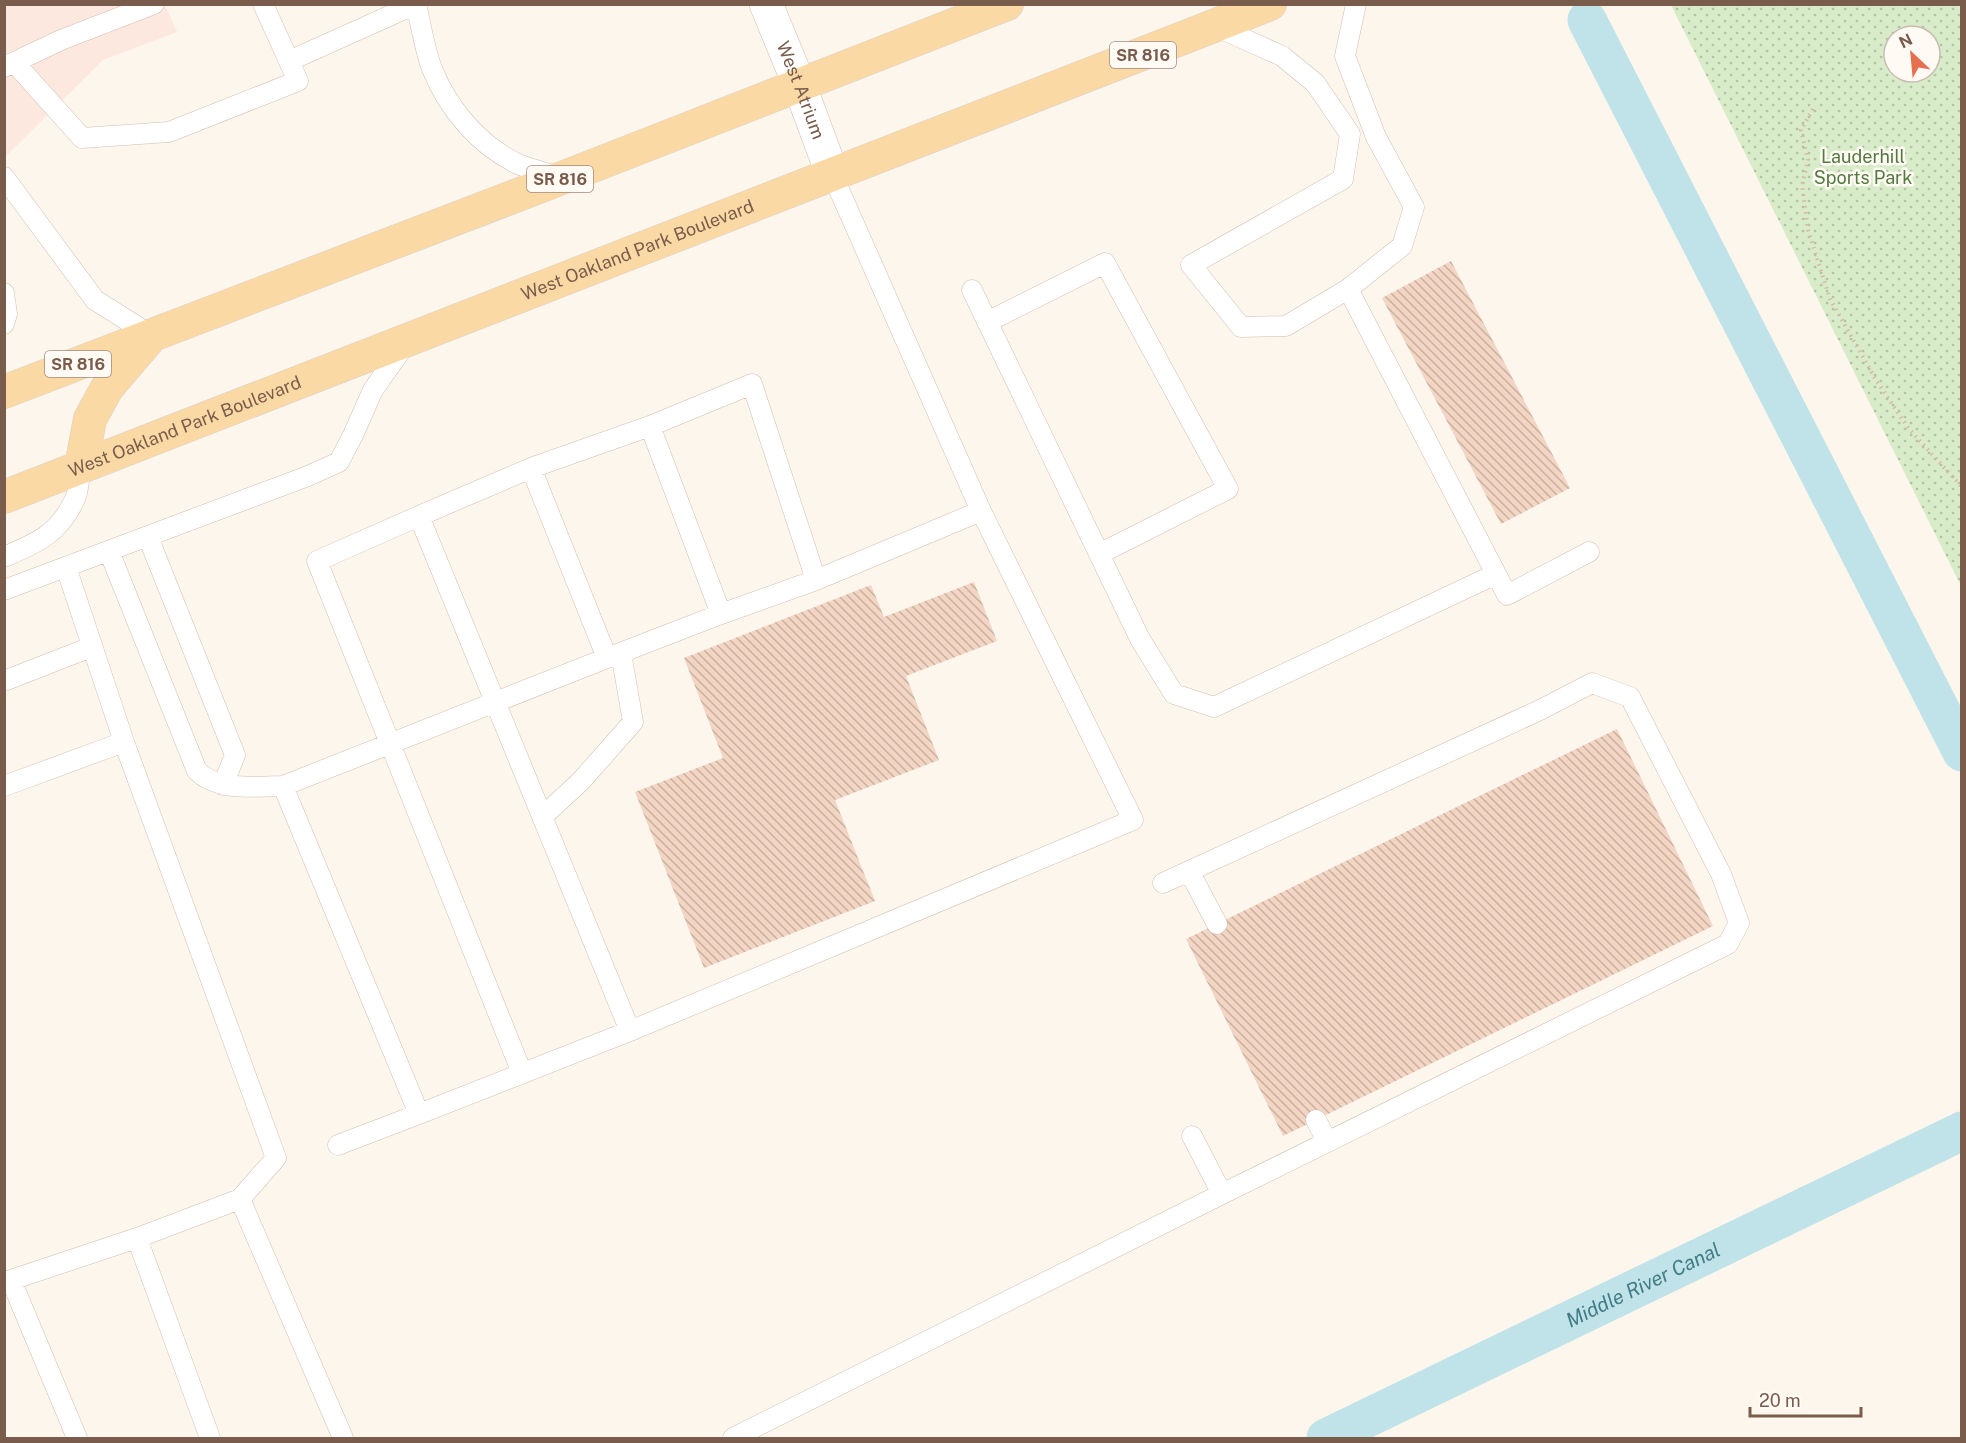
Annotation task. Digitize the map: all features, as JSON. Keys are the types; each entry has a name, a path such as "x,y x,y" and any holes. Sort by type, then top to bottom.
{"main road":[{"name":"SR 816","path":"4,392 1007,4"},
{"name":"West Oakland Park Boulevard","path":"4,496 833,176 1270,4"},
{"path":"81,467 90,419 95,409 107,388 152,336"}],"street":[{"name":"West Atrium","path":"766,4 833,176"}],"lane":[{"path":"154,4 61,40 9,64 82,138 169,132 298,81 263,4"},
{"path":"289,61 390,10 416,4 432,70 464,122 488,145 518,163 562,178"},
{"path":"1215,26 1282,56 1315,83 1350,134 1343,179 1191,265 1241,327 1286,326 1348,289 1402,246 1414,207 1376,137 1345,56 1356,4"},
{"path":"338,1145 630,1031 1133,820 981,511 833,176"},
{"path":"4,177 95,300 152,336"},
{"path":"987,322 1105,263 1228,489 1099,554"},
{"path":"1348,289 1507,595 1589,552"},
{"path":"972,290 1140,639 1174,694 1214,707 1496,574"},
{"path":"4,293 7,315 4,324"},
{"path":"4,590 308,476 339,462 374,390 408,340"},
{"path":"522,1073 316,561 531,468 650,426 752,384 816,580"},
{"path":"650,426 721,614"},
{"path":"4,557 27,548 53,533 76,498 81,467"},
{"path":"531,468 614,655 633,722 581,781 542,817"},
{"path":"109,551 197,771 204,777 223,785 283,786 614,655 816,580 981,511"},
{"path":"419,516 630,1031"},
{"path":"147,537 235,755 223,785"},
{"path":"66,567 124,742 276,1158 240,1199 137,1238 8,1282 77,1438"},
{"path":"4,681 92,647"},
{"path":"733,1438 1327,1141 1728,944 1739,923 1716,864 1630,697 1592,683 1540,710 1163,883"},
{"path":"4,786 124,742"},
{"path":"283,786 419,1114"},
{"path":"1190,871 1217,924"},
{"path":"1316,1120 1327,1141"},
{"path":"1192,1136 1222,1194"},
{"path":"240,1199 343,1438"},
{"path":"137,1238 210,1438"}],"path":[{"path":"1813,109 1801,130 1808,160 1802,185 1808,230 1830,299 1876,381 1909,429 1962,488"}],"shaded area":[{"path":"5,5 165,5 177,32 103,60 5,157"}],"green space":[{"name":"Lauderhill Sports Park","path":"1671,5 1961,5 1961,586"}],"building":[{"path":"1451,261 1570,488 1501,524 1382,298"},
{"path":"974,582 997,641 906,676 939,760 835,800 875,901 704,968 635,792 723,758 684,658 871,585 884,617"},
{"path":"1617,729 1713,926 1283,1136 1186,939"}],"waterway":[{"path":"1587,20 1962,752"},
{"name":"Middle River Canal","path":"1326,1438 1962,1131"}]}
